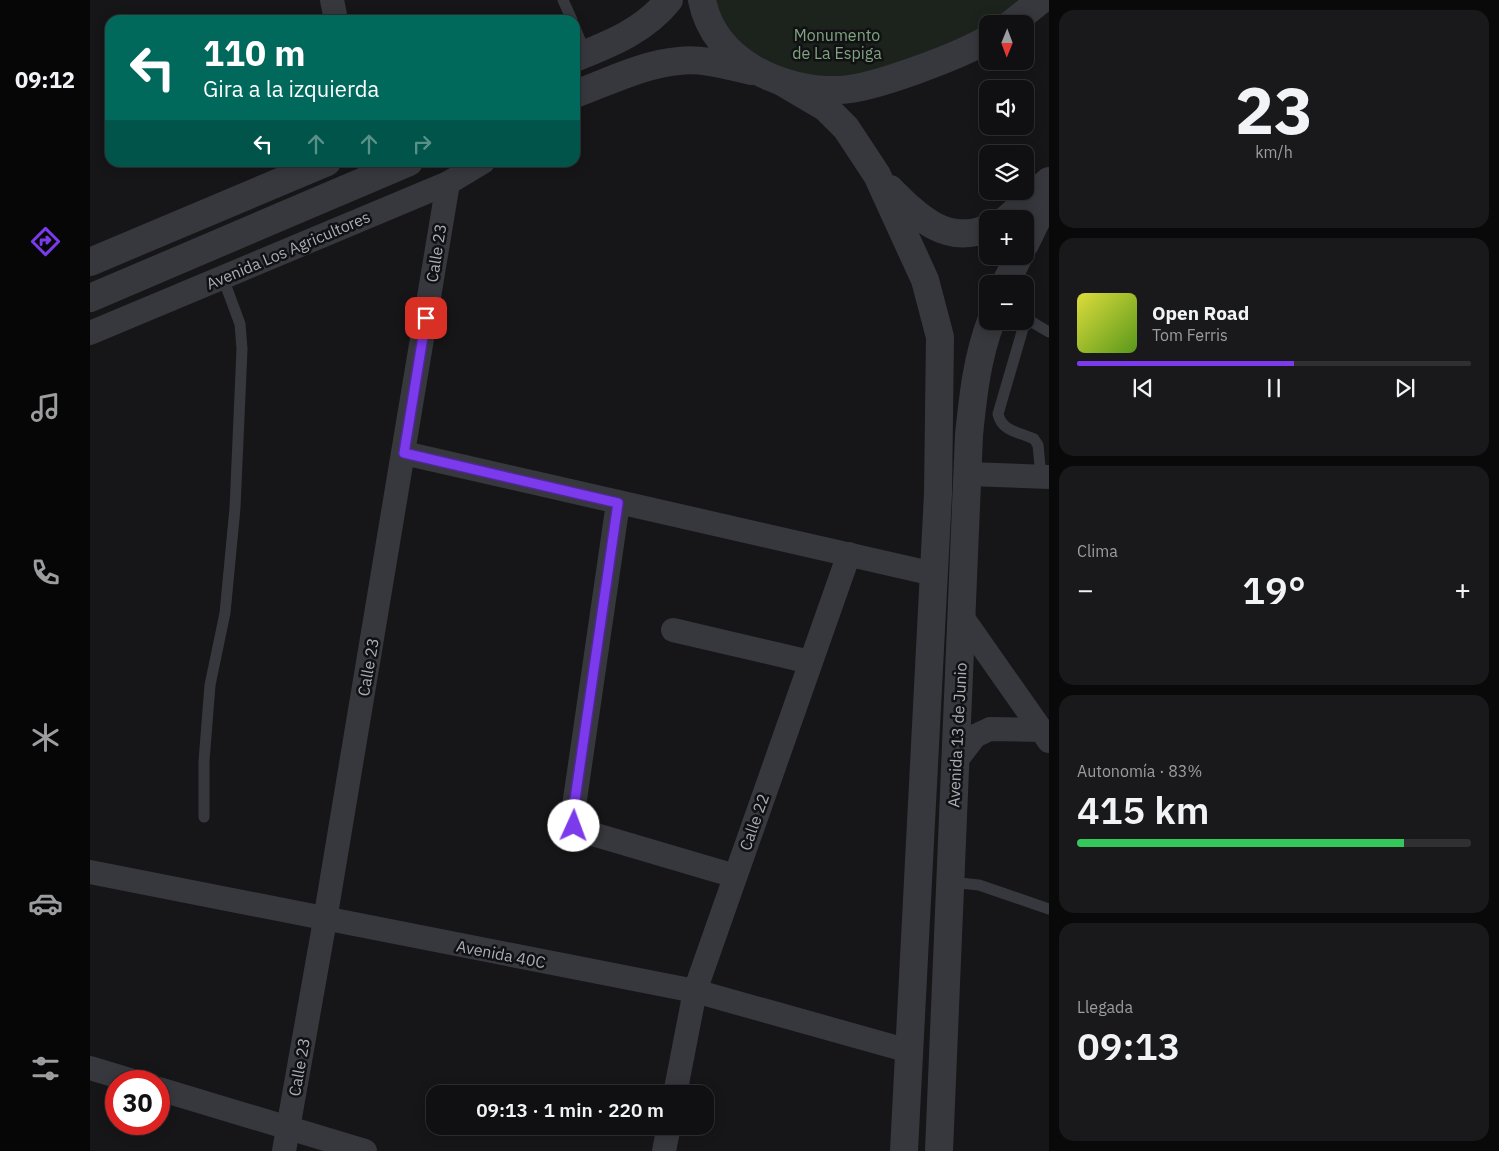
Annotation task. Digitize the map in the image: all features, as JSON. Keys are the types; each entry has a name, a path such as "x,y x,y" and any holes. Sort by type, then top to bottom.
{"street":[{"path":"332,0 335,15"},
{"path":"580,56 631,35 649,21 669,0"},
{"path":"702,0 704,14 719,40 737,58 757,72"},
{"path":"1023,15 1041,0"},
{"path":"782,82 813,88 841,90 871,85 945,58 979,42"},
{"path":"580,92 644,68 679,61 714,63 757,72 782,82 826,108 846,128 877,175 927,224 944,232 963,234 979,230"},
{"path":"90,262 315,167"},
{"name":"Avenida Los Agricultores","path":"90,298 397,167"},
{"name":"Avenida Los Agricultores","path":"90,333 448,183 475,167"},
{"name":"Avenida 13 de Junio","path":"877,175 925,280 940,337 940,436 934,574 904,1151"},
{"path":"1017,210 1049,181"},
{"name":"Calle 23","path":"286,1140 325,920 448,183"},
{"path":"1034,226 1049,195"},
{"name":"Avenida 13 de Junio","path":"939,1151 969,435 974,389 988,330"},
{"path":"404,453 934,574"},
{"path":"968,474 1045,477"},
{"path":"618,503 572,820 579,830 735,876"},
{"name":"Calle 22","path":"677,1085 695,991 849,554"},
{"path":"962,617 1045,735"},
{"path":"673,630 810,662"},
{"path":"955,762 975,736 990,729 1045,735"},
{"name":"Avenida 40C","path":"90,872 325,920 695,991 909,1051"},
{"path":"90,1068 105,1073"},
{"path":"170,1093 286,1140 365,1151"},
{"path":"664,1151 667,1135"}],"lane":[{"path":"564,0 570,15"},
{"path":"204,817 204,760 210,685 225,614 235,508 242,349 240,324 223,278"},
{"path":"1034,323 1049,332"},
{"path":"1022,330 998,414 1003,426 1034,438 1038,445 1045,477"},
{"path":"950,882 979,885 1049,910"}],"green space":[{"name":"Monumento de La Espiga","path":"702,0 1041,0 1022,15 979,15 979,42 871,85 757,72"}],"route":[{"path":"426,318 404,453 618,503 572,820 574,826"}]}
